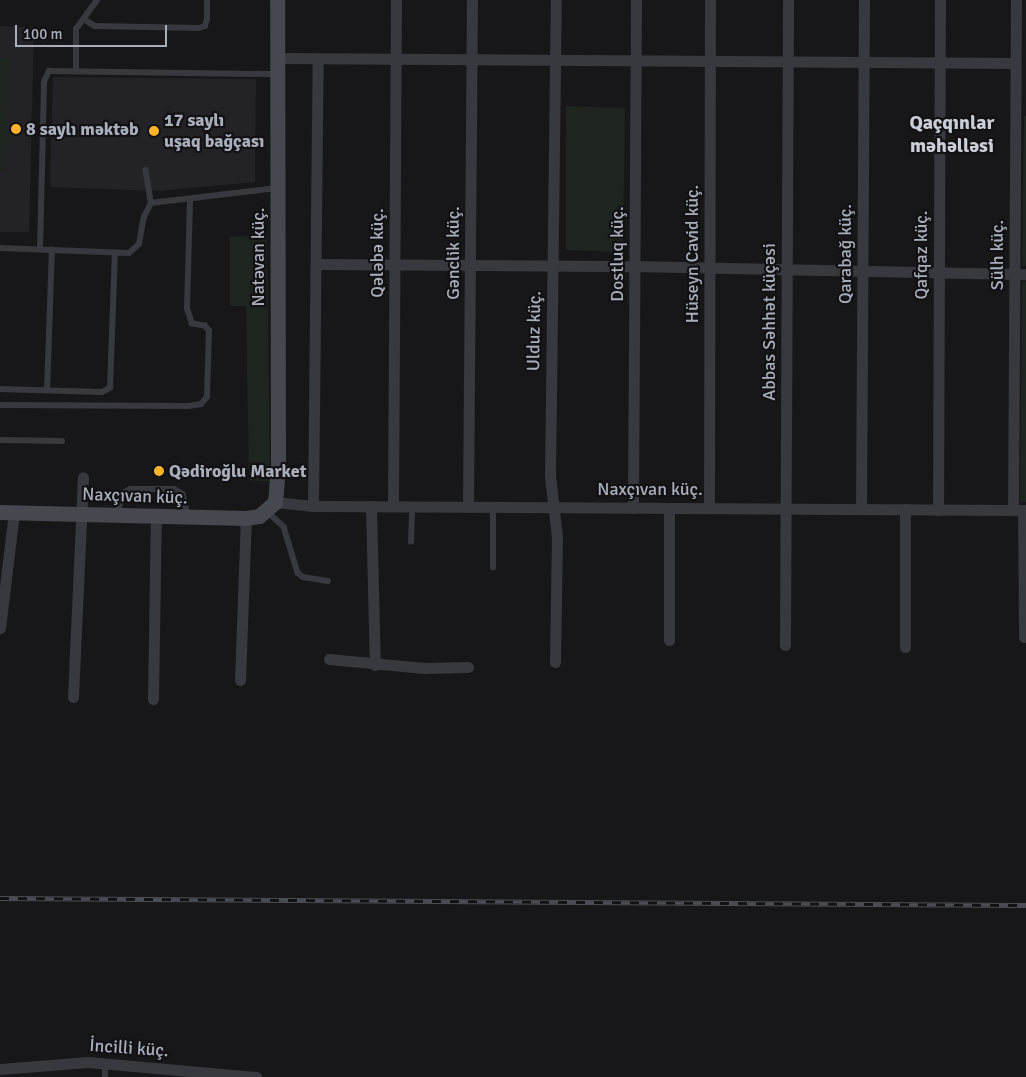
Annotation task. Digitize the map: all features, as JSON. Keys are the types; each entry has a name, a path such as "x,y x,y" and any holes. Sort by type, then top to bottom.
{"street":[{"name":"Natəvan küç.","path":"271,507 278,469 277,0"},
{"name":"Qələbə küç.","path":"394,506 396,0"},
{"name":"Gənclik küç.","path":"468,507 472,0"},
{"name":"Ulduz küç.","path":"555,662 557,537 550,482 556,0"},
{"name":"Dostluq küç.","path":"633,508 636,0"},
{"name":"Hüseyn Cavid küç.","path":"709,508 710,0"},
{"name":"Abbas Səhhət küçəsi","path":"785,645 788,0"},
{"name":"Qarabağ küç.","path":"861,509 864,0"},
{"name":"Qafqaz küç.","path":"938,510 940,0"},
{"name":"Sülh küç.","path":"1016,0 1015,63 1020,274 1021,510 1024,637"},
{"path":"277,58 318,60 396,58 472,60 710,59 1015,63"},
{"path":"313,506 318,60"},
{"path":"317,264 709,267 1020,274"},
{"path":"73,698 82,477"},
{"name":"Naxçıvan küç.","path":"7,512 246,518 259,516 271,507 313,506 1021,510"},
{"path":"371,506 375,665"},
{"path":"669,509 669,640"},
{"path":"905,509 905,647"},
{"path":"0,628 7,512"},
{"path":"153,699 156,515"},
{"path":"240,680 246,518"},
{"path":"329,659 375,665 468,667"},
{"name":"İncilli küç.","path":"0,1069 48,1063 105,1063 256,1077"}],"lane":[{"path":"76,70 76,29 97,0"},
{"path":"84,19 95,26 199,28 204,26 207,19 207,0"},
{"path":"40,249 44,82 49,71 276,74"},
{"path":"0,248 129,253 137,248 144,217 151,203 146,170"},
{"path":"151,203 276,188"},
{"path":"0,405 189,406 201,404 207,397 209,331 205,326 192,324 187,309 190,202"},
{"path":"48,391 52,250"},
{"path":"0,390 102,392 110,388 115,253"},
{"path":"0,440 62,441"},
{"path":"116,514 124,493 130,490 174,489 183,494 188,516"},
{"path":"411,542 412,506"},
{"path":"271,507 284,527 298,572 328,581"},
{"path":"493,507 493,568"},
{"path":"105,1063 105,1077"}],"shaded area":[{"name":"8 saylı məktəb","path":"0,26 34,27 29,232 0,232"},
{"path":"0,57 9,58 5,171 0,171"},
{"name":"17 saylı uşaq bağçası","path":"53,77 256,79 255,182 158,191 50,187"},
{"path":"566,106 625,108 623,252 566,250"},
{"path":"1024,116 1026,116 1026,266 1022,266"},
{"path":"267,235 270,482 249,480 246,306 230,306 230,237"},
{"path":"1022,282 1026,282 1026,502 1020,502"}],"railway":[{"path":"0,898 1026,905"}],"place":[{"name":"8 saylı məktəb","path":"16,129"},
{"name":"17 saylı uşaq bağçası","path":"154,131"},
{"name":"Qədiroğlu Market","path":"159,471"}],"district":[{"name":"Qaçqınlar məhəlləsi","path":"952,134"}]}
